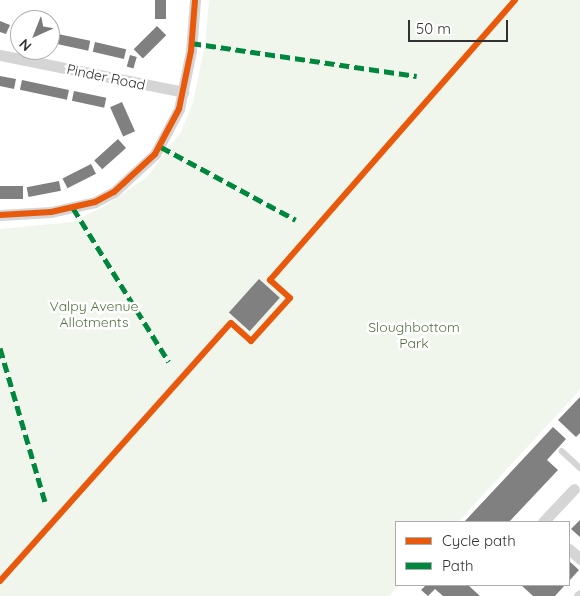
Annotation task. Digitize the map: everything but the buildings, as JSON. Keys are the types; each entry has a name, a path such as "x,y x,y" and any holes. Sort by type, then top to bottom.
{"street":[{"path":"0,215 51,212 95,202 114,192 161,148 183,92 195,0"},
{"name":"Pinder Road","path":"0,55 183,92"},
{"path":"544,521 577,486"},
{"path":"570,550 580,559"}],"lane":[{"path":"0,581 222,334"},
{"path":"562,451 580,468"}],"green space":[{"name":"Sloughbottom Park","path":"209,0 580,0 580,390 459,521 395,521 395,586 399,586 389,596 0,596 0,229 72,222 103,207 147,177 181,132 193,102 205,44"}],"marked path":[{"path":"191,43 417,76"},
{"path":"161,147 296,220"},
{"path":"73,208 169,362"},
{"path":"0,348 45,502"}],"cycle path":[{"path":"0,215 51,212 95,202 114,192 155,154 179,109 191,51 195,0"},
{"path":"0,581 231,323 251,341 290,298 270,280 515,0"}],"park label":[{"name":"Valpy Avenue Allotments","path":"94,314"}]}
